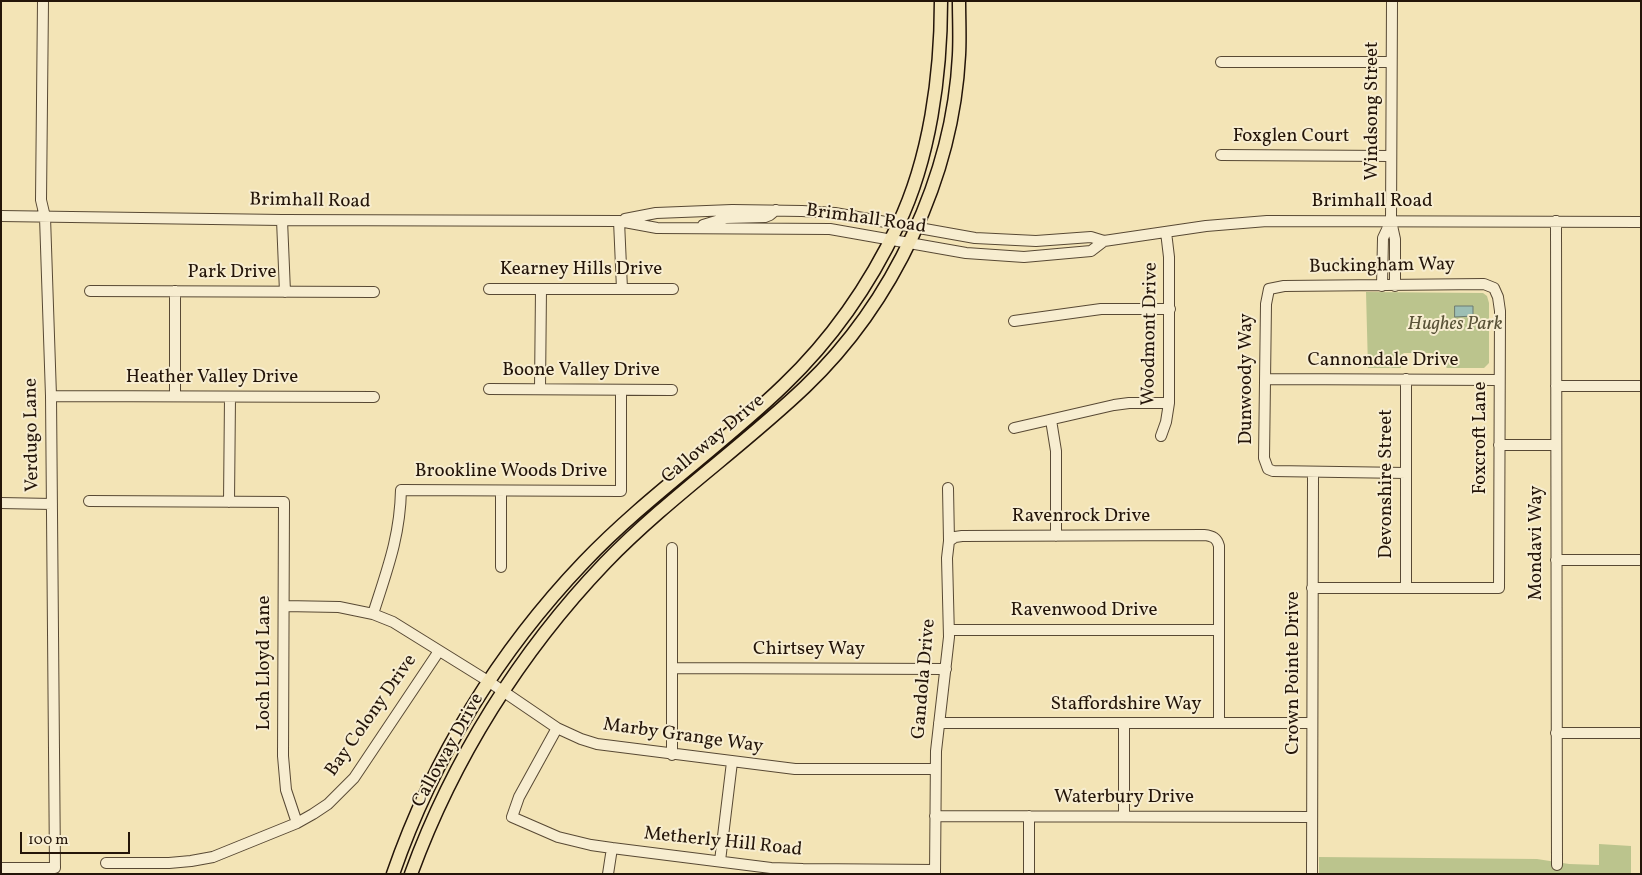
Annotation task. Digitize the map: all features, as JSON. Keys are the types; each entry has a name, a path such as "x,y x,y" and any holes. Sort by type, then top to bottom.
{"main road":[{"name":"Calloway Drive","path":"393,874 413,824 446,752 488,681 532,621 568,579 606,540 659,492 766,402 791,378 818,350 858,296 899,224 921,160 933,108 939,61 941,1"},
{"name":"Calloway Drive","path":"411,874 450,781 524,660 553,623 604,564 649,520 773,416 813,379 847,342 882,292 917,228 940,161 952,105 959,56 959,1"},
{"path":"941,28 948,37 943,91 945,97 952,105"},
{"path":"773,416 778,402 816,363 818,350"},
{"path":"730,451 733,439 760,416 766,402"}],"street":[{"name":"Verdugo Lane","path":"1,868 55,868 51,396 45,217 41,200 43,1"},
{"name":"Windsong Street","path":"1392,1 1391,221 1394,239 1395,286"},
{"path":"1221,62 1392,62"},
{"name":"Foxglen Court","path":"1221,155 1391,156"},
{"name":"Brimhall Road","path":"619,221 656,213 776,210 834,213 958,235 1036,241 1091,237 1104,241 1206,226 1258,221 1641,222"},
{"path":"695,228 726,218 765,217 776,210"},
{"name":"Brimhall Road","path":"1,216 282,220 619,221 657,228 830,229 966,253 1024,257 1091,251 1104,241"},
{"path":"282,220 285,292"},
{"path":"619,221 622,289"},
{"name":"Windsong Street","path":"1382,286 1383,238 1391,221"},
{"name":"Mondavi Way","path":"1556,221 1557,865"},
{"name":"Woodmont Drive","path":"1161,436 1170,403 1170,257 1166,232"},
{"name":"Buckingham Way","path":"1269,289 1284,286 1472,284 1484,284 1494,288"},
{"name":"Kearney Hills Drive","path":"489,288 673,289"},
{"name":"Foxcroft Lane","path":"1406,588 1499,588 1500,311 1498,297 1494,288"},
{"path":"540,289 540,389"},
{"name":"Dunwoody Way","path":"1269,289 1266,304 1264,458 1268,469 1273,471 1312,473"},
{"name":"Park Drive","path":"90,291 374,292"},
{"path":"175,291 175,396"},
{"path":"1014,321 1101,309 1170,309"},
{"name":"Cannondale Drive","path":"1266,379 1499,380"},
{"name":"Devonshire Street","path":"1406,380 1406,588"},
{"path":"1556,386 1641,386"},
{"name":"Boone Valley Drive","path":"489,389 672,390"},
{"name":"Brookline Woods Drive","path":"373,614 397,538 400,521 400,490 621,491 621,390"},
{"name":"Heather Valley Drive","path":"51,396 374,397"},
{"path":"89,501 229,502 230,397"},
{"path":"1014,428 1114,405 1170,403"},
{"path":"1051,420 1056,451 1056,536"},
{"path":"1499,445 1556,445"},
{"path":"1312,473 1406,473"},
{"name":"Crown Pointe Drive","path":"1312,473 1312,874"},
{"name":"Gandola Drive","path":"935,872 935,769 949,630 948,488"},
{"path":"501,491 501,567"},
{"name":"Loch Lloyd Lane","path":"229,502 284,502 284,773 286,790 296,823"},
{"path":"1,504 52,504"},
{"name":"Ravenrock Drive","path":"948,541 962,536 1204,535 1215,537 1218,540 1219,546 1219,630"},
{"path":"672,548 672,755"},
{"path":"1556,560 1641,560"},
{"path":"1312,588 1406,588"},
{"name":"Marby Grange Way","path":"284,606 339,607 373,614 393,622 488,681 557,728 597,744 672,755 795,769 935,769"},
{"name":"Ravenwood Drive","path":"949,630 1219,630"},
{"path":"1219,630 1219,723"},
{"name":"Bay Colony Drive","path":"106,863 170,863 206,858 233,850 296,823 328,804 354,778 439,651"},
{"name":"Chirtsey Way","path":"672,668 946,669"},
{"name":"Staffordshire Way","path":"939,723 1312,723"},
{"path":"1124,723 1124,816"},
{"name":"Metherly Hill Road","path":"557,728 519,798 512,817 558,837 612,848 803,870 935,872"},
{"path":"1556,733 1641,733"},
{"path":"720,861 732,762"},
{"name":"Waterbury Drive","path":"935,816 1312,817"},
{"path":"1029,816 1029,874"},
{"path":"608,874 612,848"}],"green space":[{"name":"Hughes Park","path":"1366,292 1483,293 1487,296 1489,303 1489,363 1484,368 1447,368 1432,353 1404,353 1401,355 1404,359 1401,359 1401,368 1368,368"},
{"path":"1599,844 1631,846 1631,874 1319,874 1319,857 1537,859 1569,864 1599,865"}],"water":[{"path":"1455,306 1473,306 1473,316 1455,317"}]}
